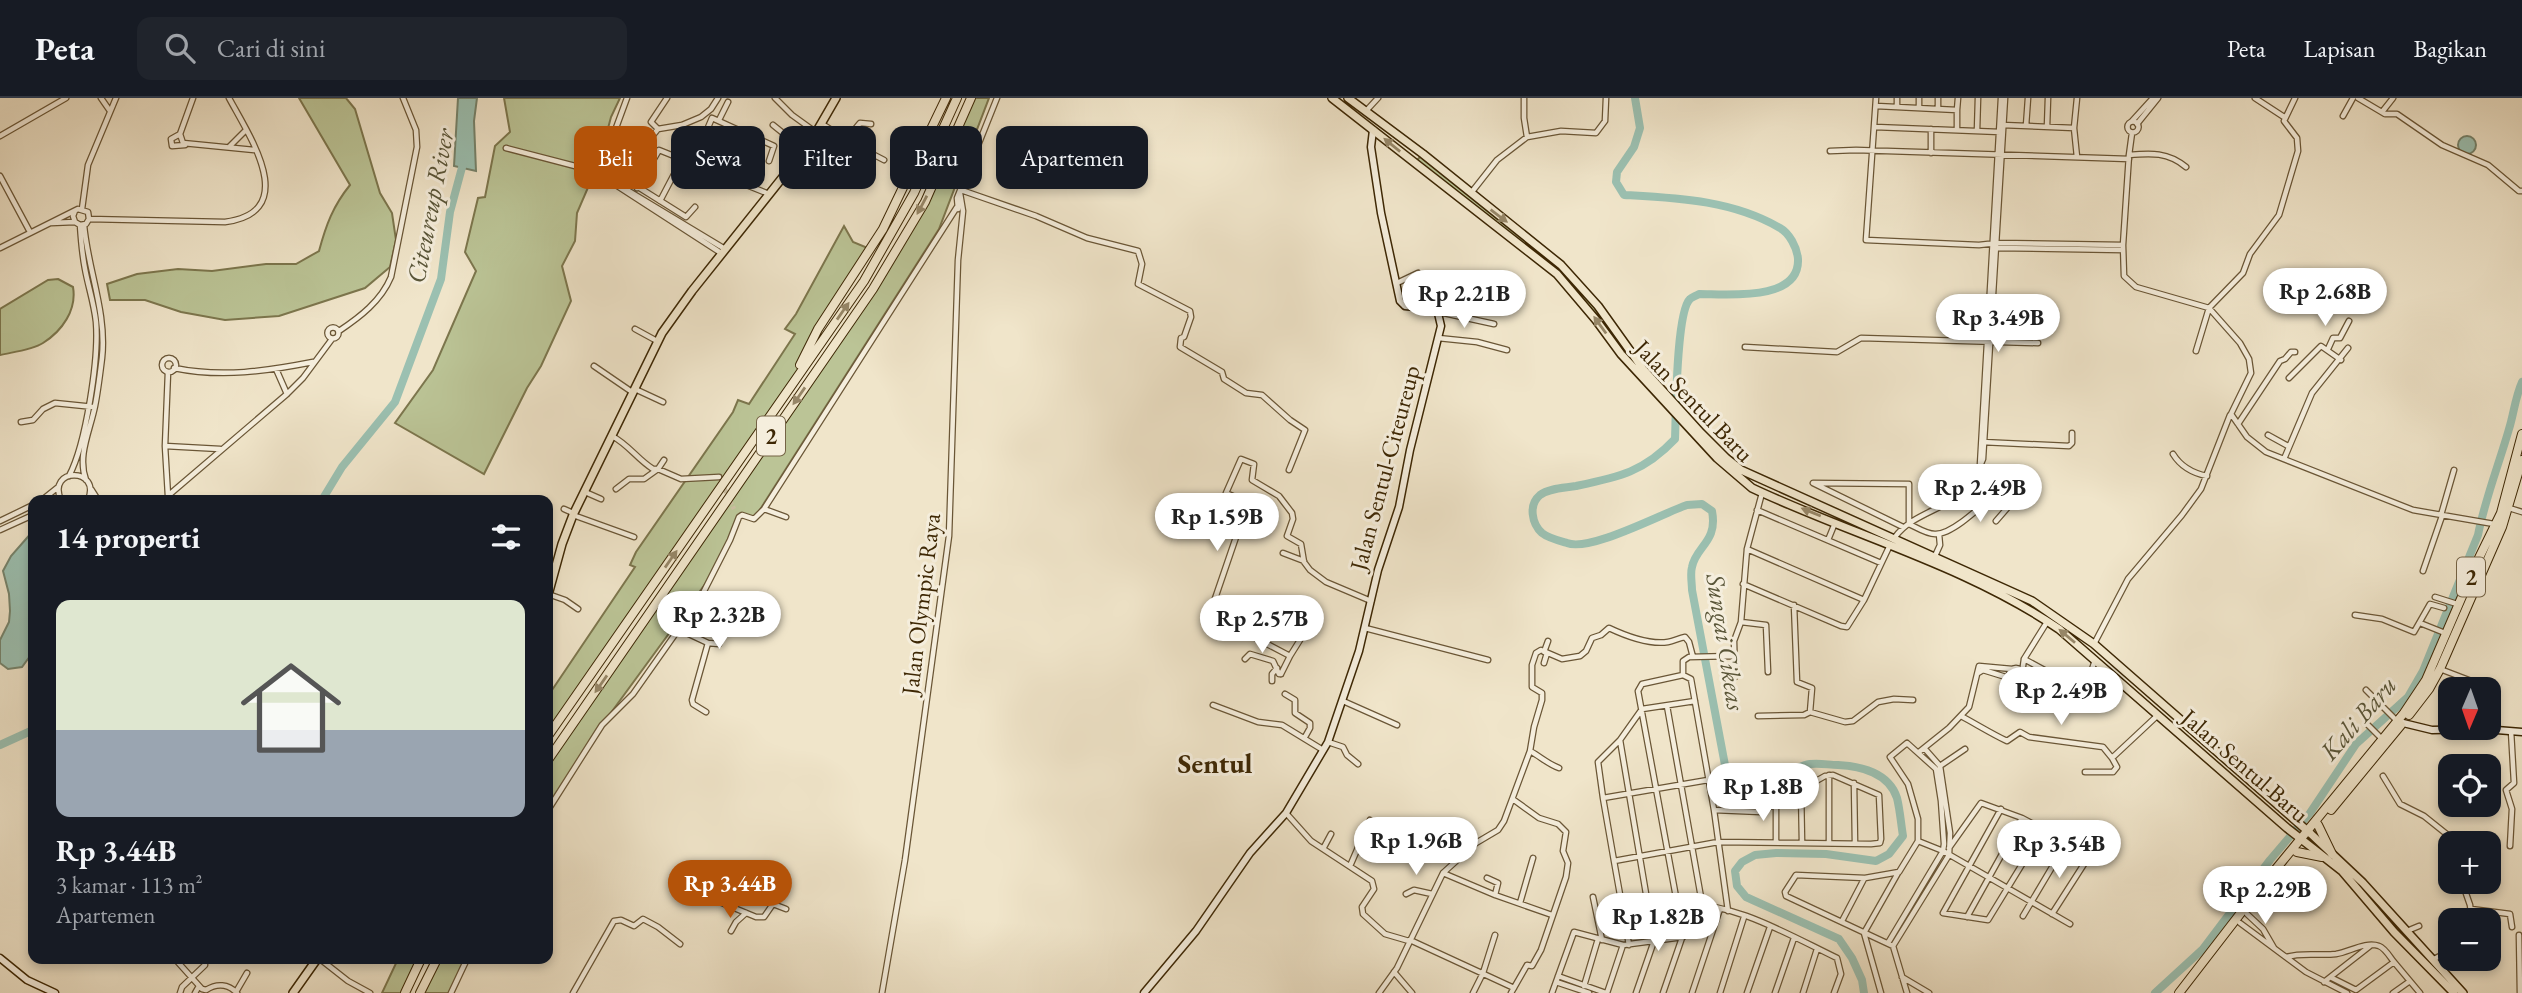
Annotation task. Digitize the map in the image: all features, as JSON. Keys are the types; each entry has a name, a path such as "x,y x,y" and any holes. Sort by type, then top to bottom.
{"highway":[{"path":"932,126 941,98"},
{"path":"933,126 946,98"},
{"name":"2","path":"553,729 864,281 915,193 957,98"},
{"name":"2","path":"553,753 873,289 925,202 971,98"},
{"path":"790,387 818,329 883,229 903,189"},
{"name":"2","path":"2186,993 2380,737 2429,689 2440,669 2499,525 2522,434"},
{"name":"2","path":"2308,831 2318,825 2426,680 2443,633 2508,508 2522,460"},
{"path":"2318,825 2332,854"},
{"name":"2","path":"2179,993 2297,852 2301,839"},
{"path":"2297,852 2322,857"},
{"path":"405,993 419,964"},
{"path":"420,993 434,964"}],"main road":[{"path":"822,124 836,98"},
{"name":"Jalan Sentul Baru","path":"1332,98 1423,171 1538,257 1557,274 1596,320 1620,355 1646,376"},
{"name":"Jalan Sentul Baru","path":"1349,98 1540,247 1569,273 1591,297 1646,376 1727,468 1752,488 1837,523 1935,556 1943,563"},
{"path":"1413,163 1423,154"},
{"path":"1423,171 1433,162"},
{"path":"553,576 574,515 657,341 723,251 779,181"},
{"name":"Jalan Sentul Baru","path":"1699,435 1747,474 1846,516 1988,585 2047,621 2287,828 2342,871 2395,932 2454,993"},
{"path":"1836,512 1837,523"},
{"path":"1837,523 1846,516"},
{"name":"Jalan Sentul Baru","path":"1988,585 2032,601 2094,644 2293,817 2363,883 2463,993"},
{"path":"2144,703 2151,694"},
{"path":"2157,715 2164,705"},
{"path":"293,993 314,964"}],"street":[{"path":"0,136 66,98"},
{"path":"101,98 110,112"},
{"path":"82,209 88,165 116,98"},
{"path":"186,145 181,141 180,134 192,98"},
{"path":"48,223 79,224 89,219 213,222 244,218 261,206 266,193 263,172 229,98"},
{"path":"168,495 287,394 332,339 337,338 338,331 366,311 382,293 391,277 417,147 416,131 403,98"},
{"path":"617,126 627,98"},
{"path":"667,98 651,122 658,130 682,125 701,117 711,109 718,98"},
{"path":"775,98 807,126"},
{"name":"Jalan Olympic Raya","path":"957,207 957,198 997,98"},
{"path":"1360,98 1363,109 1378,98"},
{"path":"1524,98 1527,137"},
{"path":"1470,194 1497,160 1527,137 1561,131 1596,133 1605,121 1606,98"},
{"path":"1876,98 1866,240 2123,248"},
{"path":"1897,98 1897,107"},
{"path":"1919,98 1919,108"},
{"path":"1938,98 1938,109"},
{"path":"1956,130 1958,98"},
{"path":"1977,131 1978,98"},
{"path":"1743,584 1847,627 1864,600 1893,541 1906,526 1947,504 1974,481 1980,466 1982,442 2003,98"},
{"path":"2026,126 2028,98"},
{"path":"2047,127 2048,98"},
{"path":"2077,98 2074,128 2077,157"},
{"path":"2094,644 2128,579 2188,508 2207,477 2231,415 2249,382 2252,369 2234,334 2209,308 2132,285 2124,276 2123,248 2132,133 2127,128 2156,98"},
{"path":"2255,98 2284,117"},
{"path":"2196,351 2209,308 2243,273 2250,254 2279,215 2298,151 2297,138 2285,124 2284,117 2295,98"},
{"path":"2343,116 2356,98 2389,115 2397,114 2442,145 2488,165 2522,191"},
{"path":"2382,112 2393,98"},
{"path":"719,120 728,102"},
{"path":"1876,106 1958,110"},
{"path":"708,126 710,119 731,126"},
{"path":"858,126 860,123 870,124"},
{"path":"773,125 779,130"},
{"path":"2002,125 2074,128"},
{"path":"1875,127 2001,132"},
{"path":"1931,129 1931,153"},
{"path":"229,146 246,130"},
{"path":"1373,130 1371,147 1381,213 1402,304 1434,308 1439,312 1494,324"},
{"path":"180,134 171,139 172,146 229,146 254,150"},
{"path":"765,142 774,146 769,161"},
{"path":"506,148 574,166"},
{"path":"1830,151 2077,157 2164,155 2179,160 2186,167"},
{"path":"876,156 884,160"},
{"path":"0,176 30,232"},
{"path":"660,201 671,180"},
{"path":"628,189 723,251"},
{"path":"640,189 686,218 695,207"},
{"path":"757,189 769,194"},
{"path":"961,191 1036,216 1087,238 1138,251 1142,264 1138,284 1190,311 1191,317 1184,337 1181,338 1180,347 1222,372 1224,379 1239,390 1262,395 1305,430 1289,471"},
{"name":"Jalan Olympic Raya","path":"882,993 905,860 949,536 958,260 963,211 961,191"},
{"path":"734,509 739,516 754,519 764,509 957,207 962,215"},
{"path":"0,248 75,211 82,209 88,212 89,219"},
{"path":"48,495 69,476 79,461 94,407 102,358 103,334 99,303 79,224 73,216 75,211"},
{"path":"79,224 96,324 94,369 79,461 95,495"},
{"path":"1396,284 1418,273"},
{"name":"Jalan Sentul-Citeureup","path":"1144,993 1196,931 1250,853 1286,813 1328,742 1343,701 1365,628 1378,570 1399,507 1410,450 1441,326 1439,312"},
{"path":"2328,349 2333,338 2340,338 2349,321"},
{"path":"332,339 328,331 334,328 338,331"},
{"path":"635,329 657,341"},
{"path":"1438,338 1477,342 1507,350"},
{"path":"1745,347 1837,352 1861,338 2038,343"},
{"path":"2290,378 2320,346 2341,359"},
{"path":"2284,459 2316,387 2348,348"},
{"path":"2237,423 2280,360 2295,352"},
{"path":"165,495 168,372 162,365 165,359 172,360 174,368"},
{"path":"168,372 174,368 234,374 314,361"},
{"path":"594,366 634,391 663,402"},
{"path":"276,369 287,394"},
{"path":"21,422 33,420 43,409 55,402 94,407"},
{"path":"2231,415 2254,444 2266,452 2399,506 2499,525"},
{"path":"1982,442 2069,446 2072,443 2072,433"},
{"path":"2268,435 2288,446"},
{"path":"612,436 628,445 649,467 681,479 719,477"},
{"path":"165,446 221,450"},
{"path":"2173,454 2178,463 2207,477"},
{"path":"1290,656 1244,632 1206,622 1247,505 1246,502 1226,493 1238,460 1241,458 1252,463 1252,480 1279,496 1293,515 1287,536 1300,543 1304,562 1310,570 1326,582 1372,601"},
{"path":"616,489 629,479 644,479 658,469 664,460"},
{"path":"2423,571 2454,470"},
{"path":"69,476 86,480"},
{"path":"1906,526 1909,484 1813,483 1906,526 1932,534 1939,534 1975,512 2008,483 2016,498 1996,521"},
{"path":"59,486 60,495"},
{"path":"89,495 90,488"},
{"path":"585,492 601,499"},
{"path":"1735,677 1733,656 1735,635 1741,622 1747,548 1762,493"},
{"path":"0,521 28,507"},
{"path":"2508,508 2522,512"},
{"path":"564,509 634,537"},
{"path":"764,509 786,517"},
{"path":"1757,510 1881,563"},
{"path":"553,802 602,725 633,694 680,630 700,599 739,516"},
{"path":"0,530 28,517"},
{"path":"1828,540 1837,523"},
{"path":"1935,556 1941,541 1939,534"},
{"path":"1747,548 1864,600"},
{"path":"1283,553 1304,562"},
{"path":"553,596 565,600 578,610"},
{"path":"2435,597 2458,605"},
{"path":"2355,615 2382,619 2413,632 2430,604 2444,608"},
{"path":"1794,605 1797,682 1798,685 1812,687 1810,712"},
{"path":"680,630 688,621 700,621"},
{"path":"2010,678 2013,669 2024,659 2047,621"},
{"path":"1741,622 1766,625 1769,671"},
{"path":"2420,623 2443,633"},
{"path":"1365,628 1488,660"},
{"path":"1379,993 1394,972 1443,873 1476,843 1497,830 1514,800 1531,751 1542,697 1540,692 1532,687 1532,665 1536,653 1541,650 1562,659 1580,656 1586,651 1592,638 1609,628 1655,642 1685,637 1694,657"},
{"path":"680,630 708,643 719,644"},
{"path":"1245,659 1248,654 1252,654 1273,661 1280,675 1300,640"},
{"path":"1545,663 1548,641"},
{"path":"706,712 693,704 692,700 708,643"},
{"path":"1683,675 1683,661 1694,657 1733,656"},
{"path":"1977,674 1983,670 2018,681 2022,678 2024,659"},
{"path":"2024,659 2062,679"},
{"path":"2074,708 2085,706 2087,685 2095,660"},
{"path":"1919,752 1969,707 1979,666 1983,664 2020,670 2022,673"},
{"path":"1272,681 1272,674 1277,667"},
{"path":"2440,669 2461,677"},
{"path":"1683,936 1638,691 1639,686 1646,682 1683,675 1691,679 1728,911"},
{"path":"2366,690 2397,721 2424,729 2438,728"},
{"path":"1285,694 1294,698 1294,711 1310,724 1305,737"},
{"path":"1758,716 1810,712 1845,722 1853,720 1878,702 1913,700"},
{"path":"1343,701 1397,725"},
{"path":"1582,990 1607,993 1626,945 1598,762 1620,740 1642,709 1695,701"},
{"path":"1213,705 1258,722 1282,725 1323,750"},
{"path":"1667,706 1702,903"},
{"path":"2112,758 2157,715"},
{"path":"1961,716 1997,734 2004,741 2020,732 2029,737 2103,747 2117,767 2113,772 2085,772"},
{"path":"2369,726 2380,737"},
{"path":"2501,730 2522,732"},
{"path":"2510,846 2512,809 2506,790 2514,783 2511,731"},
{"path":"1620,740 1654,941 1636,993"},
{"path":"1328,742 1343,747 1347,755 1358,764"},
{"path":"1881,993 1864,933 1919,841 1918,819 1908,784 1890,757 1907,743 1938,768 1943,851 1891,945 1907,993"},
{"path":"1925,749 1938,768 1950,833 1949,851"},
{"path":"1938,768 1965,749"},
{"path":"1531,751 1549,765 1559,768"},
{"path":"1614,861 1718,842 1878,844 1881,839 1879,795 1829,775 1761,812"},
{"path":"1829,775 1829,843"},
{"path":"2383,776 2400,804 2424,816 2444,831"},
{"path":"1604,798 1708,780"},
{"path":"1854,783 1855,844"},
{"path":"1801,789 1802,843"},
{"path":"1286,813 1304,835 1374,883 1374,890 1362,906 1363,914 1385,934 1410,941 1483,973 1512,990 1527,965 1532,966 1541,950 1566,877 1568,863 1563,851 1566,832 1558,824 1539,818 1514,800"},
{"path":"1891,945 1980,803 2022,818 2086,852 2086,861 2052,914"},
{"path":"1776,804 1776,842"},
{"path":"2001,809 1943,912 1988,920 2043,830"},
{"path":"1714,810 1776,814"},
{"path":"1967,917 2022,818"},
{"path":"1350,866 1370,820"},
{"path":"1950,833 1959,834"},
{"path":"1323,849 1331,834"},
{"path":"1919,841 1949,851 2070,924"},
{"path":"2023,916 2067,842"},
{"path":"1520,903 1533,858"},
{"path":"1891,945 1786,895 1785,892 1796,875 1865,878 1899,872"},
{"path":"1443,873 1552,915"},
{"path":"1487,878 1497,883 1495,895"},
{"path":"1842,921 1865,878"},
{"path":"676,884 761,917 774,904 786,909"},
{"path":"1406,894 1414,890 1432,894"},
{"path":"1582,990 1600,939 1593,897"},
{"path":"1663,993 1695,903"},
{"path":"1676,904 1702,903 1744,916 1837,958 1841,974 1834,993"},
{"path":"1692,993 1720,909"},
{"path":"731,931 746,913"},
{"path":"2501,913 2510,914 2512,927"},
{"path":"2247,914 2266,932 2275,949"},
{"path":"1720,993 1744,916"},
{"path":"573,993 614,921 621,920 634,926 643,919 680,944"},
{"path":"2240,923 2324,982 2347,993"},
{"path":"2406,932 2419,926"},
{"path":"1747,993 1770,927"},
{"path":"1552,993 1573,933 1626,945 1683,936"},
{"path":"1473,993 1483,973 1495,935"},
{"path":"2519,935 2520,993"},
{"path":"1775,993 1794,938"},
{"path":"2286,957 2296,954 2335,954 2371,946 2382,947 2420,993"},
{"path":"2324,982 2371,946"},
{"path":"1803,993 1817,949"},
{"path":"2432,960 2438,957"},
{"path":"0,958 27,980 52,993"},
{"path":"2332,978 2356,990 2394,962"},
{"path":"179,964 206,990 226,985 237,992 247,973"},
{"path":"180,993 205,964"},
{"path":"325,964 370,993"},
{"path":"451,993 465,964"},
{"path":"1394,972 1412,993"},
{"path":"1902,978 1928,993"},
{"path":"1557,979 1589,993"},
{"path":"2393,993 2410,981"},
{"path":"195,993 199,986"}],"shaded area":[{"path":"299,98 346,98 355,109 380,193 392,213 396,240 390,267 365,288 279,316 225,320 181,312 145,300 110,300 107,284 137,274 178,269 212,271 266,264 296,264 319,251 331,216 350,185"},
{"path":"458,98 477,98 474,121 476,171 454,166"},
{"path":"504,98 620,98 609,126 574,126 574,189 587,189 577,213 575,241 562,266 571,301 541,366 527,388 484,474 395,423 433,370 476,271 465,252 478,198 485,197 495,146 510,132"},
{"path":"971,98 989,98 978,126 958,126"},
{"path":"2467,136 2473,139 2476,145 2473,151 2467,154 2461,151 2458,145 2461,139"},
{"path":"1423,154 1561,265 1627,346 1643,378 1557,274 1414,163"},
{"path":"928,189 954,189 939,229 754,519 742,515 711,576 602,725 553,802 553,753 730,498 907,232"},
{"path":"844,226 853,242 870,249 818,329 790,387 553,729 553,689 635,567 630,565 636,552 733,412 738,400 749,404 795,334 785,329"},
{"path":"58,279 73,287 74,296 70,312 62,326 39,345 0,355 0,309 48,280"},
{"path":"28,537 28,659 22,667 8,669 0,663 0,640 9,622 9,594 3,571 11,556"},
{"path":"396,964 420,964 405,993 382,993"},
{"path":"434,964 466,964 451,993 420,993"}],"waterway":[{"name":"Sungai Cikeas","path":"1635,98 1640,128 1634,147 1617,172 1616,182 1624,195 1704,202 1743,211 1762,219 1783,230 1792,241 1798,259 1795,273 1787,283 1760,293 1699,294 1690,299 1685,308 1679,343 1675,439 1652,459 1630,472 1540,495 1534,504 1534,520 1545,535 1578,544 1626,531 1687,505 1702,504 1712,511 1712,530 1692,567 1692,590 1728,781 1734,791 1755,798 1798,768 1817,764 1856,767 1873,772 1888,782 1897,798 1903,836 1889,854 1876,861 1826,854 1776,853 1755,855 1742,862 1735,871 1737,886 1746,897 1839,939 1852,958 1862,980 1864,993"},
{"name":"Citeureup River","path":"325,495 342,467 395,402 441,279 450,212 464,160"},
{"name":"Kali Baru","path":"2155,993 2203,949 2270,860 2310,813 2356,744 2408,697 2423,671 2478,535 2522,382"},
{"name":"Citeureup River","path":"0,745 28,732"}],"tunnel":[{"path":"719,477 734,509"}],"district":[{"name":"Sentul","path":"1215,763"}]}
